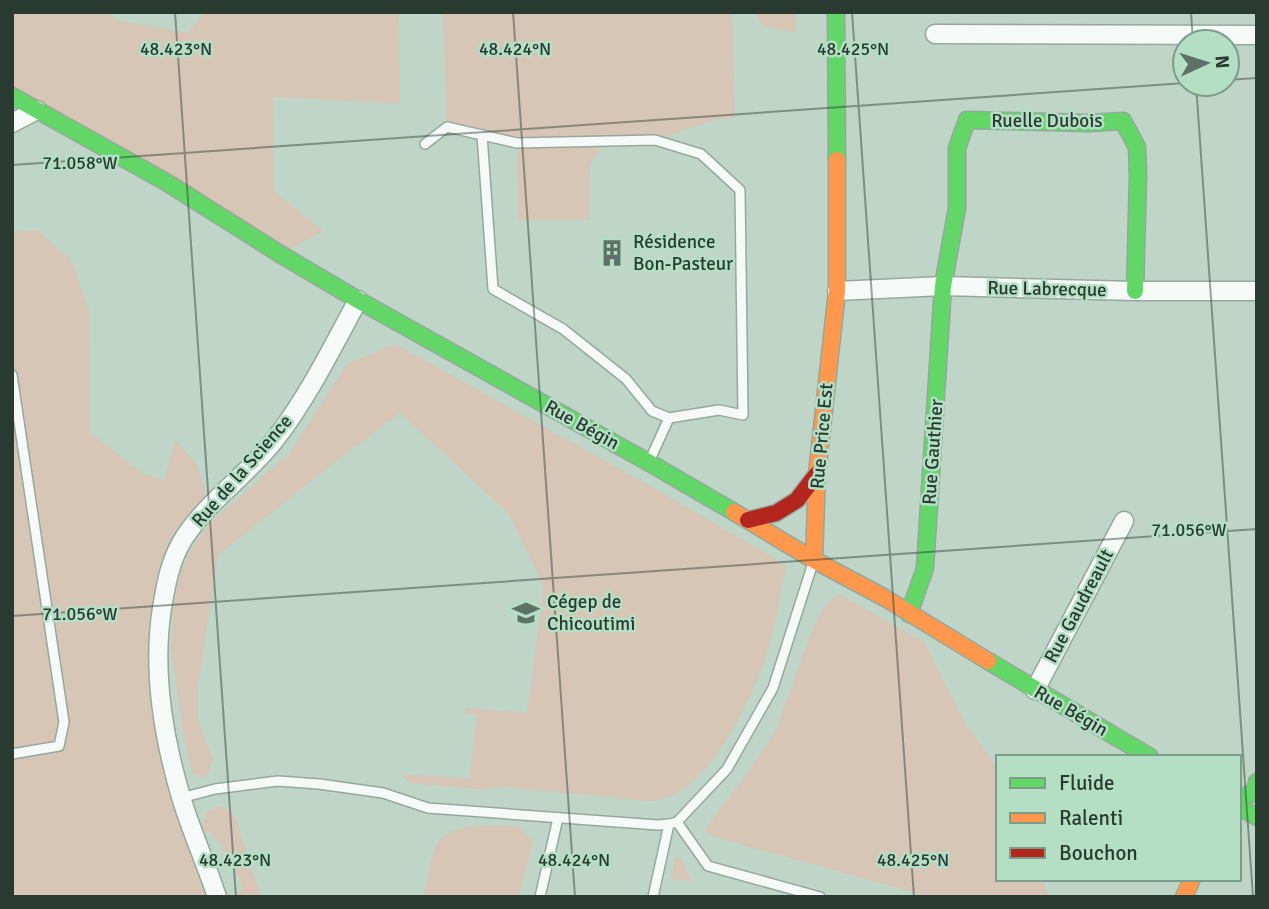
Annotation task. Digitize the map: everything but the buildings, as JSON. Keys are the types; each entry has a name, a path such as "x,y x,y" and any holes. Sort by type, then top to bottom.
{"street":[{"name":"Rue Price Est","path":"814,560 817,474 837,291 836,12"},
{"path":"935,34 1257,36"},
{"name":"Rue Bégin","path":"12,96 166,183 358,300 649,462 814,560 885,598 1143,754"},
{"path":"12,123 37,110"},
{"name":"Ruelle Dubois","path":"943,286 957,208 957,148 967,120 1090,123 1123,121 1137,147 1135,291"},
{"name":"Rue Labrecque","path":"837,291 943,286 1257,291"},
{"name":"Rue Gauthier","path":"909,614 925,568 943,286"},
{"name":"Rue de la Science","path":"217,897 181,798 165,735 158,678 159,624 167,574 183,539 207,509 272,443 307,394 358,300"},
{"path":"748,520 776,513 797,500 817,474"},
{"name":"Rue Gaudreault","path":"1035,690 1124,521"},
{"path":"1241,798 1255,792 1257,782"},
{"path":"1241,808 1257,817"},
{"path":"1183,897 1191,881"}],"lane":[{"path":"425,144 447,127 482,135 517,143 655,140 701,155 740,190 743,415 719,410 669,418 652,411 626,379 563,329 493,289 482,135"},
{"path":"12,375 64,722 59,746 12,754"},
{"path":"649,462 669,418"},
{"name":"Rue Price Est","path":"673,823 726,769 773,688 814,560"},
{"path":"181,798 215,789 278,781 319,783 383,793 428,808 658,825 673,823"},
{"path":"540,897 558,818"},
{"path":"653,897 673,823"},
{"path":"673,823 708,866 820,897"}],"shaded area":[{"path":"12,12 108,12 116,20 188,33 205,12 399,12 400,103 273,97 274,191 323,231 280,254 12,96"},
{"path":"443,12 732,12 735,118 718,119 655,140 606,141 590,165 589,220 518,220 517,143 447,127"},
{"path":"755,12 796,12 796,33 762,25"},
{"path":"37,230 71,260 89,310 90,433 144,474 164,480 175,440 197,464 205,491 207,509 167,574 165,735 217,897 12,897 12,232"},
{"path":"395,344 786,565 767,653 747,702 737,723 710,763 679,792 660,800 646,801 508,787 476,789 409,783 401,774 469,779 477,715 463,714 467,708 527,713 544,587 509,514 400,413 218,555 198,686 198,720 213,759 207,776 199,777 192,772 171,648 173,610 179,578 190,550 211,522 289,454 347,364"},
{"path":"839,594 924,642 965,723 996,766 996,881 1044,881 1049,897 925,897 715,837 704,831 776,730 811,633 823,608"},
{"path":"217,806 227,809 235,817 261,897 240,897 238,892 243,890 234,864 228,863 221,844 210,832 205,833 202,825 206,813"},
{"path":"518,826 533,840 519,897 424,897 435,849 443,837 462,828"},
{"path":"675,857 681,858 691,881 671,879"}],"traffic: fast":[{"path":"836,12 837,160"},
{"path":"12,96 166,182 358,300 734,512"},
{"path":"909,614 925,568 943,286 957,208 957,148 967,120 1090,123 1123,121 1137,147 1135,291"},
{"path":"988,661 1147,755"},
{"path":"1241,798 1255,792 1257,782"},
{"path":"1241,808 1257,817"}],"traffic: slow":[{"path":"814,560 817,474 837,291 837,160"},
{"path":"734,512 814,560 885,598 988,661"},
{"path":"1184,897 1191,881"}],"traffic: jam":[{"path":"748,520 776,513 797,500 817,474"}],"place":[{"name":"Résidence Bon-Pasteur","path":"612,253"},
{"name":"Cégep de Chicoutimi","path":"526,613"}]}
